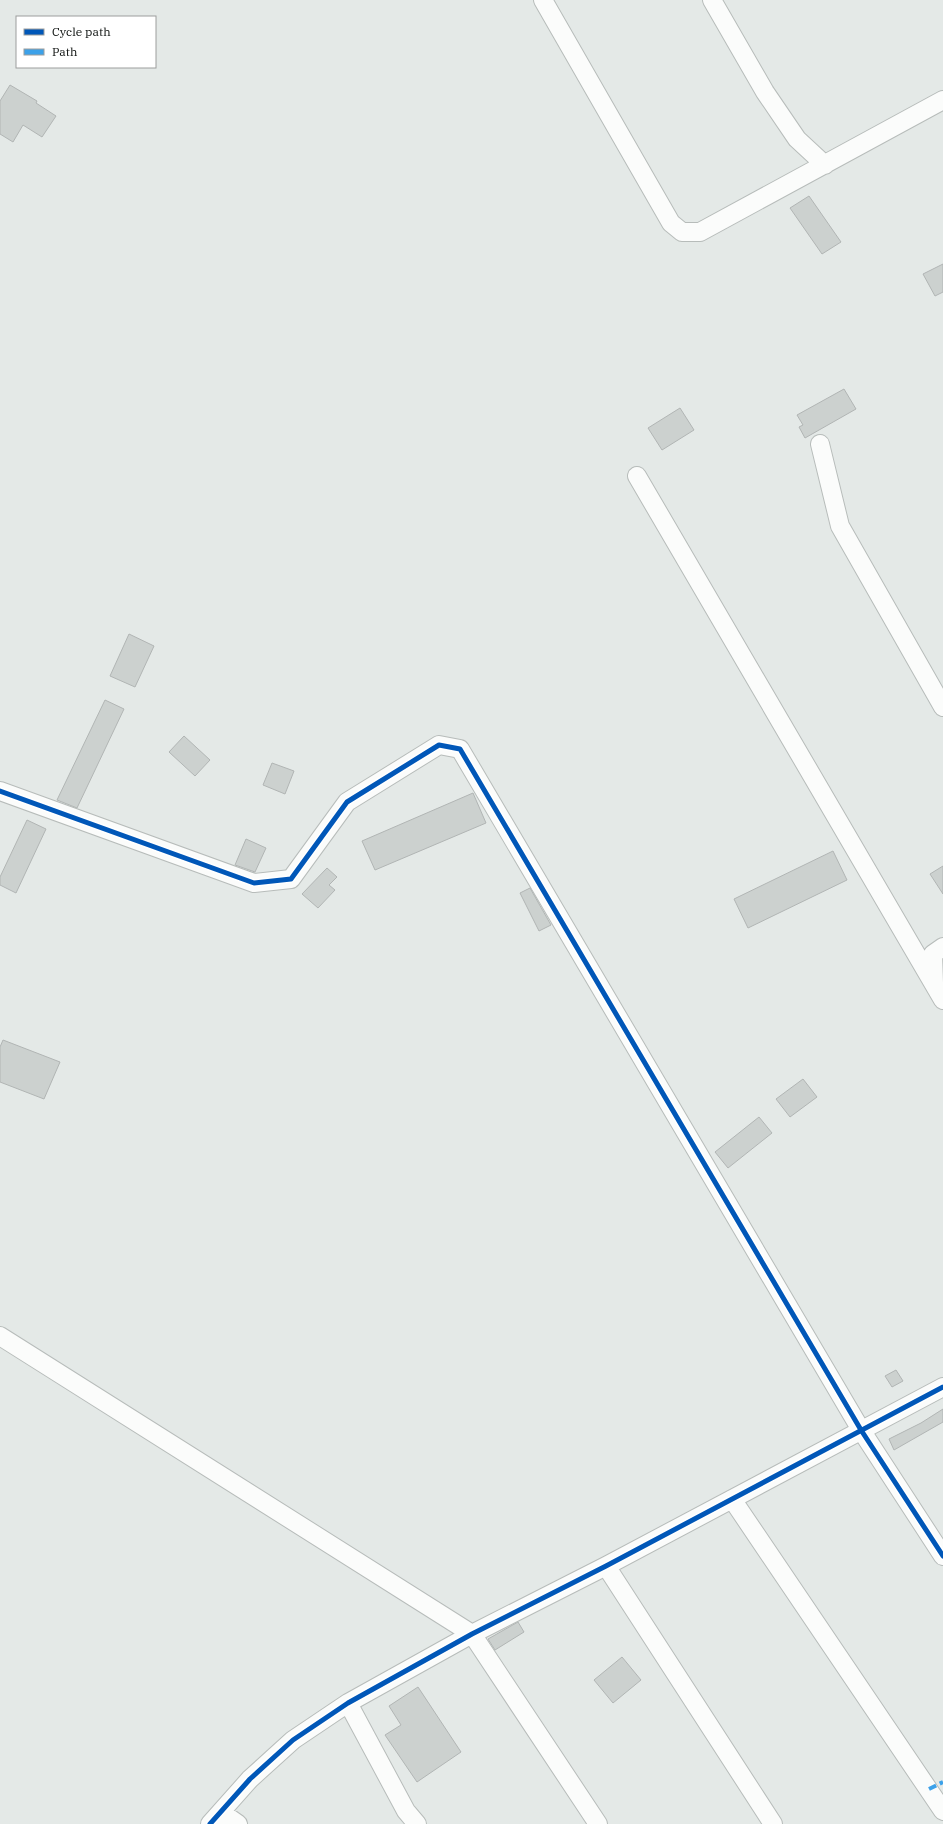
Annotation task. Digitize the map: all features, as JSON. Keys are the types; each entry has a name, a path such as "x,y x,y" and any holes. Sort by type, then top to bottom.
{"street":[{"path":"542,0 671,223 682,232 700,232 825,166 943,100"},
{"path":"712,0 765,92 797,139 825,166"},
{"path":"820,444 840,526 943,707"},
{"path":"637,476 943,1000"},
{"path":"0,791 254,883 291,880 347,802 439,745 460,749 861,1430 943,1556"},
{"path":"934,984 933,954 943,947"},
{"path":"0,1336 472,1634 598,1824"},
{"path":"238,1824 215,1818 250,1779 293,1740 348,1703 472,1634 606,1566 943,1387"},
{"path":"732,1499 943,1811"},
{"path":"606,1566 773,1824"},
{"path":"348,1703 406,1811 417,1824"}],"building":[{"path":"10,85 37,101 36,103 56,116 42,137 23,125 13,142 0,134 0,101"},
{"path":"809,196 841,242 822,254 790,208"},
{"path":"943,264 943,292 935,296 923,274"},
{"path":"844,389 856,409 805,438 799,427 803,425 797,415"},
{"path":"680,408 694,430 662,450 648,428"},
{"path":"129,634 154,646 135,687 110,676"},
{"path":"105,700 124,709 77,808 57,800"},
{"path":"184,736 210,760 195,776 169,752"},
{"path":"272,763 294,771 285,794 263,785"},
{"path":"473,793 486,823 375,870 362,841"},
{"path":"27,820 46,829 16,893 0,885 0,877"},
{"path":"246,839 266,848 255,872 235,865"},
{"path":"833,851 847,880 748,928 734,899"},
{"path":"943,866 943,894 930,874"},
{"path":"327,868 337,877 329,885 335,890 318,908 302,894"},
{"path":"530,888 551,925 539,931 520,893"},
{"path":"3,1040 60,1062 44,1099 0,1082 0,1047"},
{"path":"803,1079 817,1097 790,1117 776,1099"},
{"path":"759,1117 772,1133 728,1168 715,1152"},
{"path":"896,1370 903,1381 892,1387 885,1376"},
{"path":"943,1409 943,1422 894,1450 889,1439 921,1423"},
{"path":"518,1622 524,1632 495,1650 488,1639"},
{"path":"622,1657 641,1680 613,1703 594,1680"},
{"path":"418,1687 461,1752 417,1782 385,1735 401,1725 389,1706"}],"marked path":[{"path":"929,1789 943,1782"}],"cycle path":[{"path":"0,791 254,883 291,879 347,802 439,745 460,749 861,1430 943,1556"},
{"path":"210,1824 250,1779 293,1740 348,1703 472,1634 606,1566 943,1387"}]}
